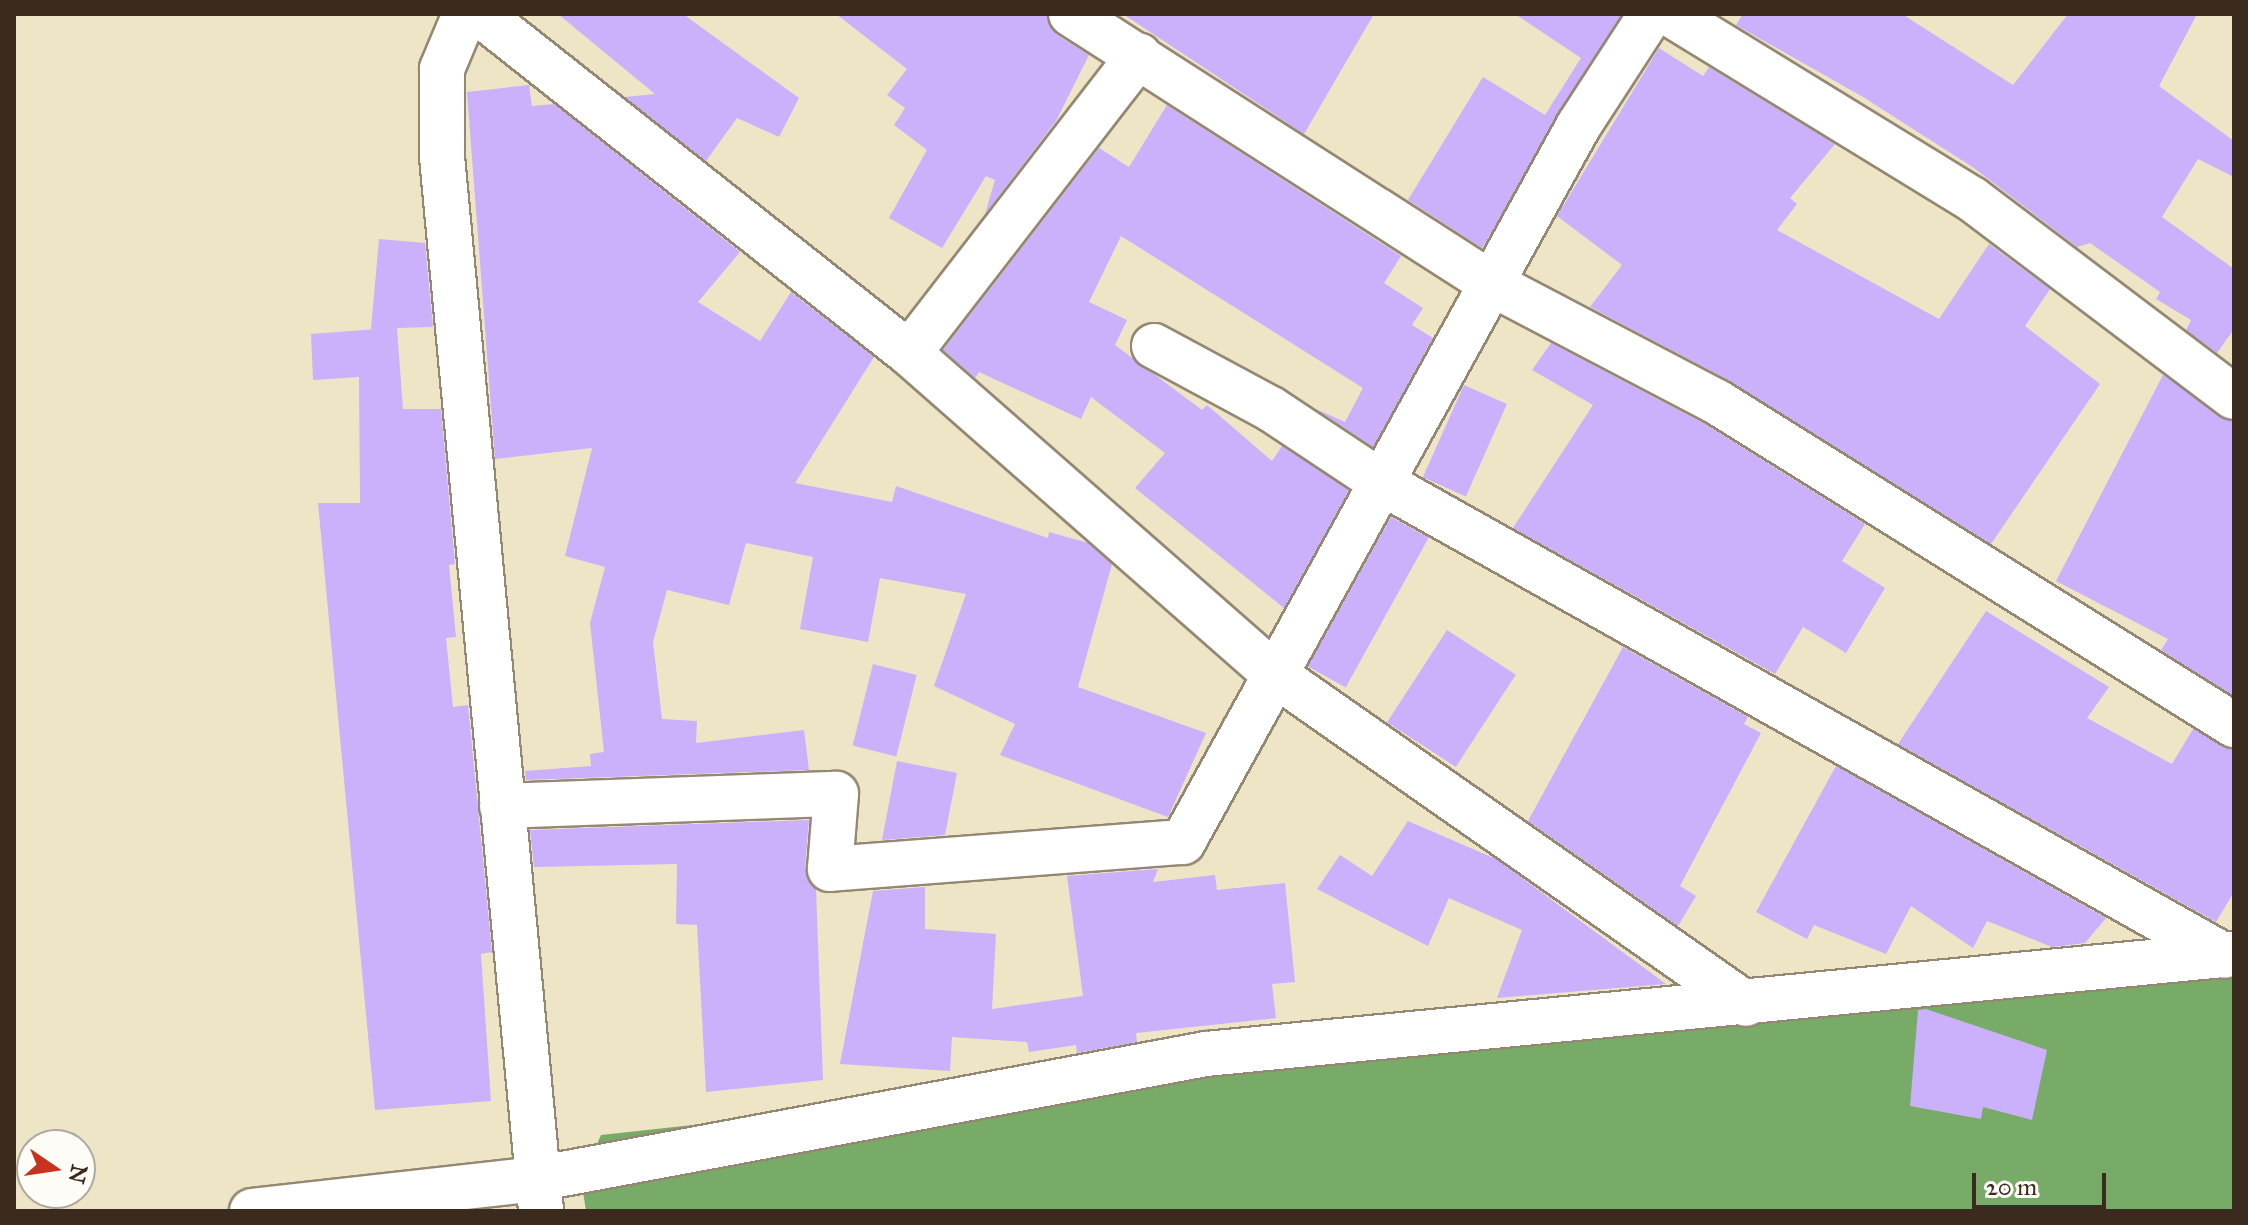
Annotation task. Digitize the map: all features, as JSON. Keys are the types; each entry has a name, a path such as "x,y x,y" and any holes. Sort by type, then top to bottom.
{"street":[{"path":"465,14 442,69 442,157 539,1195"},
{"path":"480,14 909,353 1277,676 1746,1004"},
{"path":"1071,14 1492,284 1717,402 2234,725"},
{"path":"502,806 836,794 830,869 1183,842 1384,484 1579,125 1651,14"},
{"path":"1670,14 1972,199 2234,397"},
{"path":"909,353 1139,55"},
{"path":"1154,346 1271,409 1384,484 2229,955"},
{"path":"252,1211 539,1195 1206,1054 2229,955"}],"green space":[{"path":"2234,958 2234,1211 586,1211 581,1179 601,1135"}],"building":[{"path":"558,14 683,14 799,98 779,137 737,118 706,161 625,97 655,94"},
{"path":"836,14 1046,14 1057,35 1089,55 1056,121 985,214 995,180 986,176 942,248 889,218 927,150 894,125 905,108 887,95 907,69"},
{"path":"1123,14 1374,14 1304,134"},
{"path":"1515,14 1621,15 1482,248 1408,200 1483,77 1545,115 1581,58"},
{"path":"1743,14 1902,14 2013,85 2068,14 2197,14 2159,86 2234,141 2234,177 2198,159 2162,217 2234,269 2234,329 2217,353 2186,330 2191,320 2156,299 2160,292 2090,243 2077,247 1974,168 1863,97 1736,25"},
{"path":"1659,48 1703,76 1709,67 1835,144 1790,198 1797,204 1777,230 1939,319 1989,244 2050,289 2025,326 2100,384 1991,544 1730,381 1590,307 1622,265 1557,216"},
{"path":"529,85 532,106 554,104 740,252 698,302 760,341 791,292 874,357 795,483 892,502 896,486 1048,538 1049,532 1088,543 1112,564 1078,687 1206,733 1168,817 1000,755 1015,724 934,686 966,594 880,578 868,642 800,629 813,557 746,543 729,605 667,590 653,642 662,719 697,721 696,743 804,730 809,770 526,780 525,771 591,766 590,754 604,752 590,623 605,567 565,556 592,448 495,459 467,92"},
{"path":"1167,105 1401,256 1384,283 1423,308 1412,325 1433,338 1373,447 1316,409 1345,422 1363,388 1121,236 1089,302 1127,320 1115,345 1202,410 1207,405 1272,461 1282,446 1349,490 1284,608 1135,488 1165,453 1091,397 1081,419 979,372 975,378 943,350 1099,148 1129,167"},
{"path":"379,239 425,243 433,327 397,328 403,409 441,409 455,564 449,565 456,637 446,638 453,707 468,705 492,952 481,954 491,1101 375,1110 318,503 360,503 359,377 313,380 311,334 377,329 371,329"},
{"path":"1551,343 1705,424 1865,524 1842,561 1885,588 1846,653 1803,627 1775,674 1513,528 1593,405 1532,370"},
{"path":"2163,375 2234,421 2234,696 2161,650 2168,639 2056,581"},
{"path":"1464,385 1507,404 1466,496 1423,477"},
{"path":"1391,517 1429,538 1346,687 1308,667"},
{"path":"1986,611 2109,687 2087,718 2172,764 2193,729 2234,750 2234,892 2216,922 1898,744"},
{"path":"1447,630 1516,675 1456,767 1387,722"},
{"path":"1623,647 1748,717 1744,724 1761,733 1680,886 1696,896 1678,926 1528,821"},
{"path":"873,664 917,675 896,756 853,746"},
{"path":"897,761 957,773 945,835 882,840"},
{"path":"1836,766 2106,918 2085,943 2052,947 1987,921 1973,948 1911,906 1886,954 1814,925 1807,939 1756,912"},
{"path":"809,820 805,867 816,889 823,1080 706,1092 697,925 676,924 677,864 534,867 530,830"},
{"path":"1408,821 1496,859 1666,984 1497,998 1522,930 1449,898 1428,946 1317,889 1340,855 1372,876"},
{"path":"1158,869 1153,882 1215,875 1217,890 1285,883 1295,982 1272,984 1276,1018 1136,1033 1137,1042 1077,1053 1076,1045 1029,1052 1027,1042 952,1037 950,1071 840,1064 873,891 925,887 925,929 996,934 992,1009 1083,996 1067,876"},
{"path":"1926,1009 2047,1050 2032,1120 1983,1107 1981,1119 1910,1106 1918,1010"}]}
